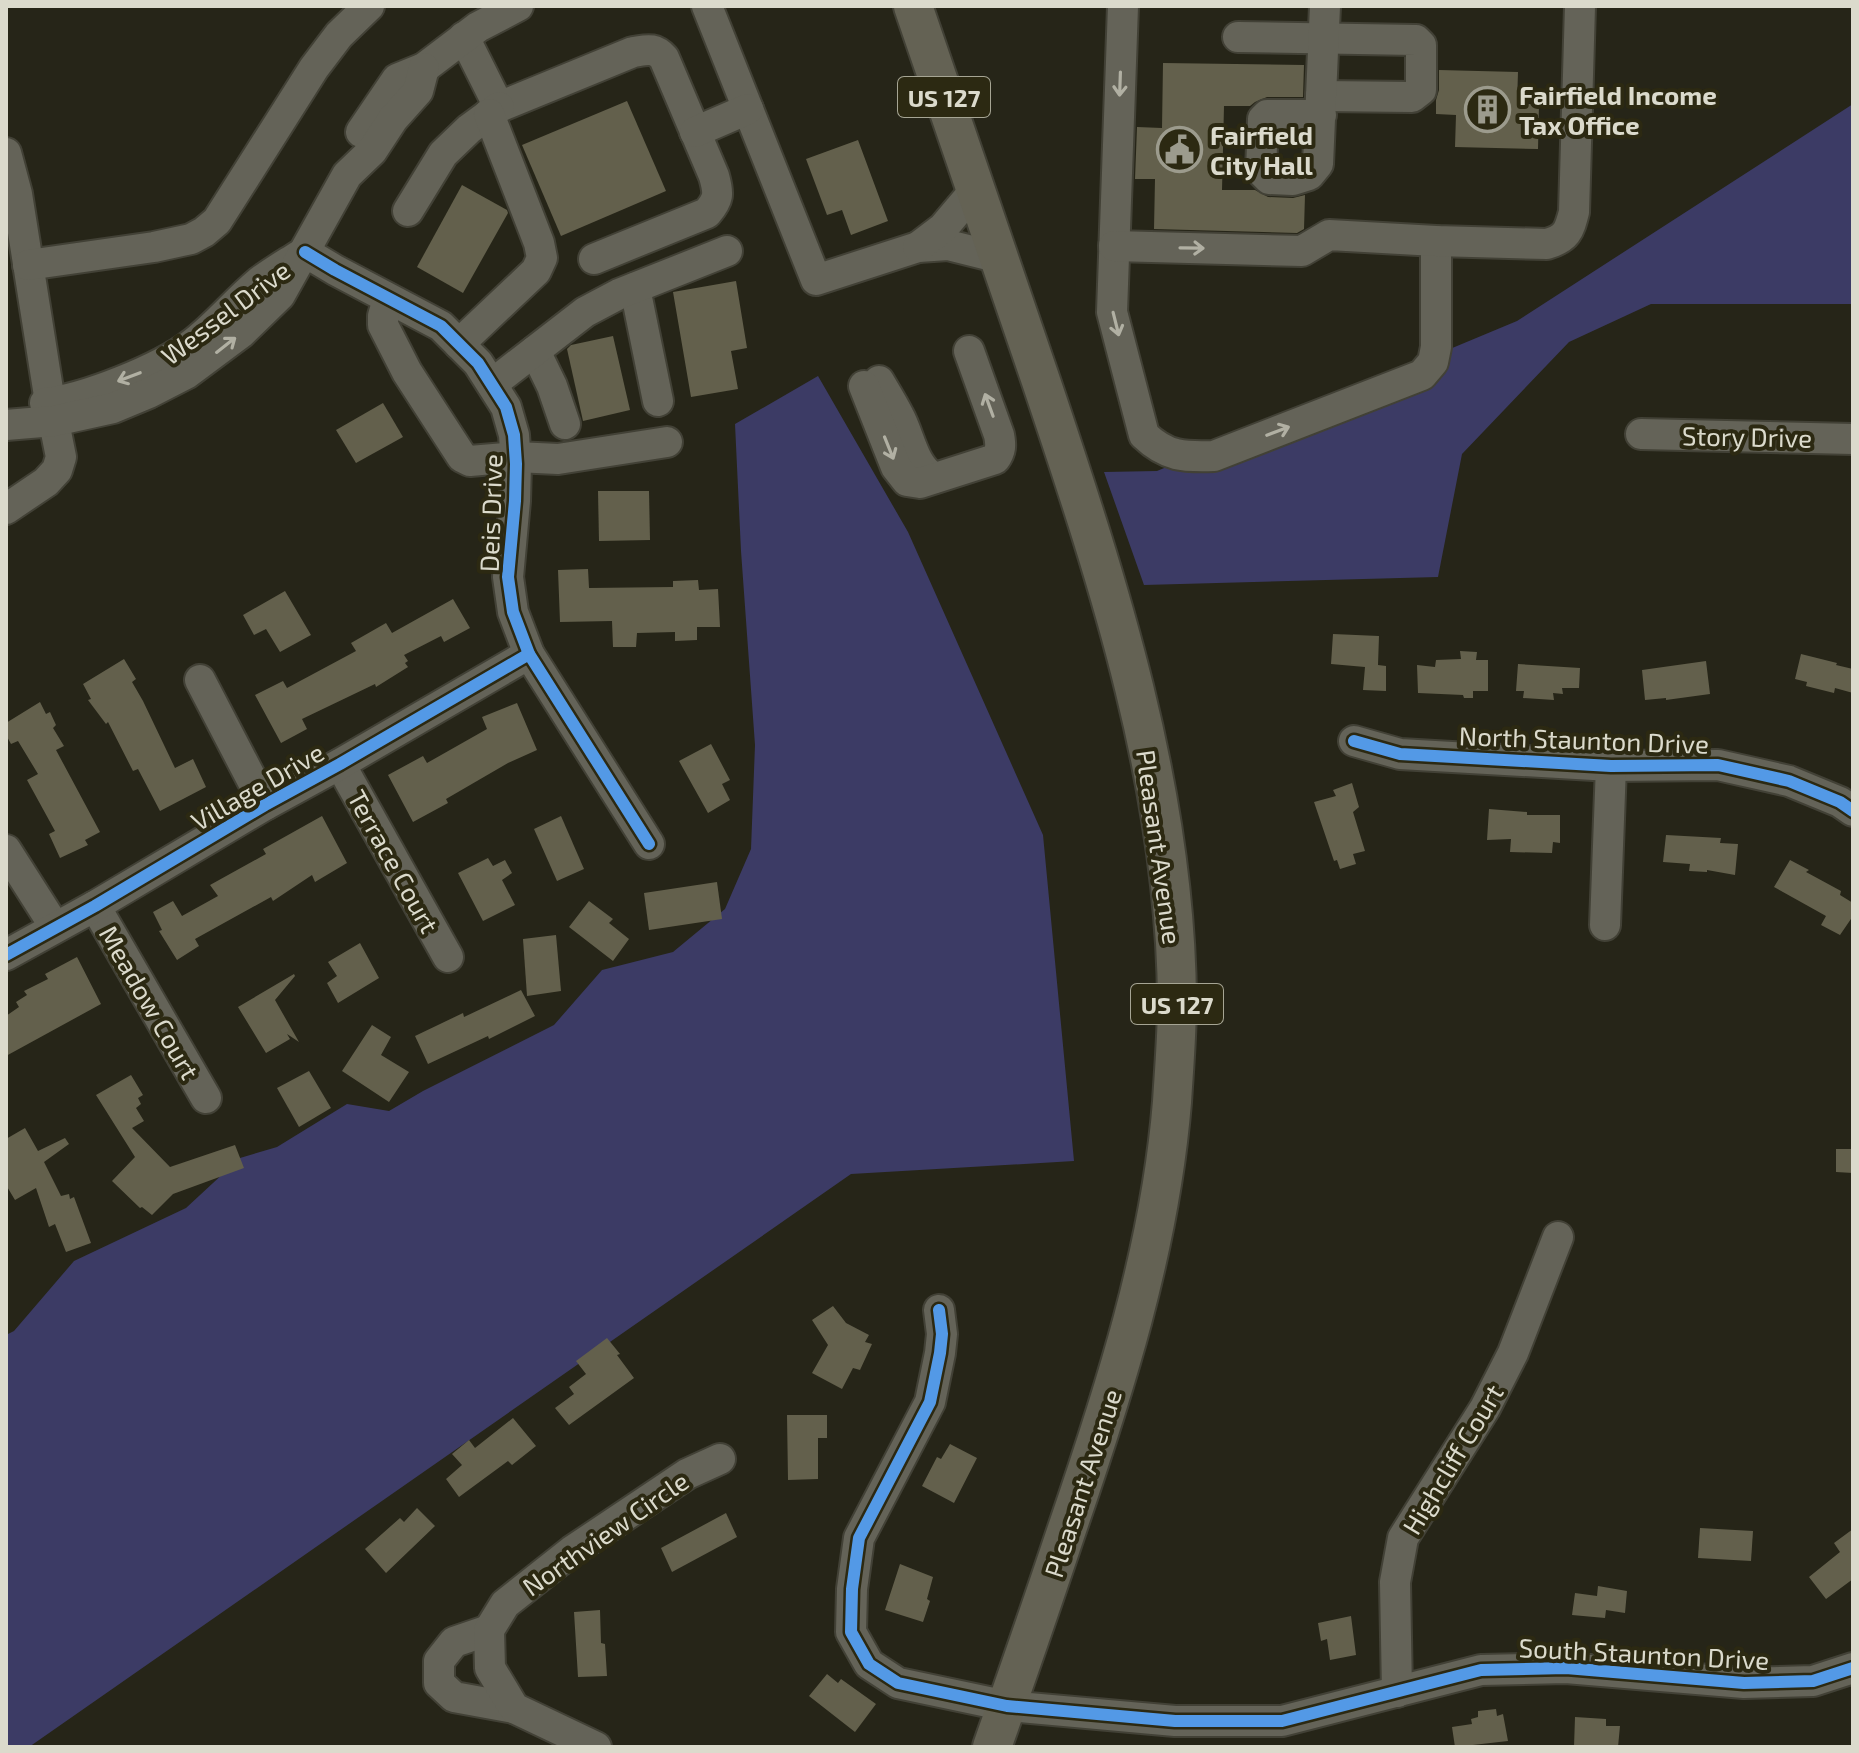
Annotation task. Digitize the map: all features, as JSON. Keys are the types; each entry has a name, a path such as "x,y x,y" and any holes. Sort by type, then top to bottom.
{"main road":[{"name":"Pleasant Avenue","path":"913,6 1000,258 1110,595 1158,797 1171,897 1177,1003 1171,1104 1163,1171 1152,1240 1132,1328 1087,1473 992,1747"}],"street":[{"path":"20,262 154,247 191,239 204,232 217,221 314,68 339,35 369,6"},
{"path":"707,6 816,280 918,247 948,245 1000,258"},
{"path":"1123,6 1112,312 1144,435 1156,447 1171,454 1214,456 1422,375 1433,362 1436,347 1436,241"},
{"path":"1238,37 1324,38 1416,40 1421,45 1421,90 1412,97 1321,106 1324,38 1325,6"},
{"path":"1114,246 1302,251 1329,235 1547,244 1561,240 1570,228 1574,212 1580,6"},
{"name":"Wessel Drive","path":"6,425 52,412 90,392 163,362 213,327 259,283 305,252 347,175 353,143 397,79 424,68 478,27 511,8"},
{"path":"459,344 536,271 542,258 494,110 464,37"},
{"path":"408,211 443,154 494,110 633,52 658,51 664,58 718,190 717,202 707,213 594,259"},
{"path":"695,132 748,109"},
{"path":"6,153 17,194 20,262 61,457 57,470 46,482 6,509"},
{"path":"918,247 943,228 976,189"},
{"path":"492,384 585,312 727,251"},
{"name":"Deis Drive","path":"305,252 441,326 478,363 506,407 516,457 508,577 513,612 529,654 649,844"},
{"path":"635,288 658,401"},
{"path":"388,299 383,325 407,372 462,457 470,461 516,457 558,459 667,442"},
{"path":"535,351 552,386 565,424"},
{"path":"872,384 901,418 925,473 934,478 995,459 1001,444 999,435 969,351"},
{"name":"Wessel Drive","path":"6,405 52,412"},
{"name":"Story Drive","path":"1641,434 1853,439"},
{"name":"Village Drive","path":"6,955 529,654"},
{"path":"200,680 265,805"},
{"name":"North Staunton Drive","path":"1354,741 1400,754 1611,766 1718,765 1789,781 1840,802 1853,811"},
{"name":"Terrace Court","path":"340,764 448,957"},
{"path":"1605,925 1611,766"},
{"path":"6,850 55,927"},
{"name":"Meadow Court","path":"95,906 206,1098"},
{"name":"Highcliff Court","path":"1397,1692 1395,1582 1403,1538 1485,1408 1513,1353 1558,1237"},
{"name":"South Staunton Drive","path":"939,1310 942,1334 930,1402 859,1538 852,1589 851,1632 869,1664 898,1683 1007,1706 1175,1721 1282,1721 1481,1670 1566,1668 1744,1683 1813,1681 1853,1668"},
{"name":"Northview Circle","path":"489,1630 505,1604 572,1551 687,1474 720,1459"},
{"path":"514,1708 490,1668 489,1630 454,1642 439,1661 439,1683 454,1697 514,1708 596,1747"}],"shaded area":[{"path":"1853,104 1853,304 1651,304 1569,342 1462,454 1438,577 1144,585 1104,472 1157,471 1517,321"},
{"path":"818,376 908,532 1043,835 1074,1161 851,1174 29,1747 6,1747 6,1335 14,1331 74,1261 186,1208 240,1158 277,1147 347,1104 389,1111 554,1025 602,970 673,952 725,909 751,849 755,745 735,424"}],"building":[{"name":"Fairfield City Hall","path":"1163,63 1304,65 1303,97 1267,97 1250,106 1224,106 1222,190 1255,190 1268,197 1305,195 1304,229 1297,233 1154,229 1155,179 1135,179 1137,127 1162,128"},
{"name":"Fairfield Income Tax Office","path":"1439,70 1518,72 1517,104 1539,104 1538,149 1455,147 1456,115 1436,114"},
{"path":"627,101 666,191 561,236 522,145"},
{"path":"858,140 888,221 851,235 842,210 827,215 806,159"},
{"path":"462,185 508,213 463,293 417,267"},
{"path":"736,281 747,348 731,351 738,389 691,397 673,292"},
{"path":"613,336 630,410 583,421 567,349 571,345"},
{"path":"383,403 403,437 356,463 336,430"},
{"path":"598,491 649,491 650,540 599,541"},
{"path":"588,569 589,588 673,587 673,581 698,580 699,590 718,589 720,627 697,627 697,640 675,641 675,632 637,633 636,647 613,647 612,621 560,622 558,570"},
{"path":"285,591 311,635 280,652 266,629 254,635 243,615"},
{"path":"453,599 470,628 444,642 441,636 404,655 408,667 376,687 375,684 302,719 307,729 281,743 255,695 283,681 287,688 356,651 351,643 386,623 392,633"},
{"path":"1333,634 1379,636 1378,665 1386,666 1386,691 1363,690 1365,667 1331,664"},
{"path":"1460,651 1477,652 1476,660 1488,660 1488,691 1473,691 1473,698 1418,693 1417,665 1435,667 1436,660 1461,659"},
{"path":"1801,654 1853,669 1853,693 1835,688 1834,693 1806,686 1807,682 1795,679"},
{"path":"124,659 136,679 132,682 175,768 193,759 206,787 160,811 138,769 133,771 108,722 106,724 88,700 91,699 83,684"},
{"path":"1706,661 1710,694 1645,700 1642,670"},
{"path":"1518,664 1580,668 1579,688 1562,688 1563,694 1553,693 1554,700 1523,698 1524,691 1516,691"},
{"path":"40,702 46,714 50,712 56,725 53,728 64,746 56,750 100,832 85,840 88,845 60,858 49,834 55,831 27,780 38,774 18,741 11,744 6,735 6,723"},
{"path":"517,703 537,750 446,799 448,803 413,822 388,775 423,756 427,763 487,729 482,717"},
{"path":"711,744 730,780 722,784 730,800 708,813 679,761"},
{"path":"1352,783 1359,807 1353,812 1365,851 1353,854 1356,864 1340,869 1337,860 1334,861 1314,802 1336,796 1333,790"},
{"path":"1489,809 1527,812 1527,815 1560,815 1560,843 1553,842 1552,853 1510,852 1511,839 1487,840"},
{"path":"322,816 347,863 315,882 312,875 273,901 271,897 195,939 199,946 177,960 159,931 162,930 153,912 173,901 182,916 218,896 210,885 266,854 263,849"},
{"path":"561,816 584,869 557,881 534,829"},
{"path":"1666,835 1721,838 1720,843 1738,844 1735,875 1707,870 1689,871 1690,864 1663,862"},
{"path":"488,858 493,866 505,860 512,873 502,880 515,905 483,921 458,873"},
{"path":"1790,860 1841,891 1840,895 1853,903 1853,916 1840,935 1821,925 1826,916 1774,887"},
{"path":"717,882 722,919 649,930 644,893"},
{"path":"589,901 613,919 609,923 629,939 613,961 569,927"},
{"path":"556,935 561,991 527,996 523,939"},
{"path":"360,943 379,978 338,1003 327,983 337,976 328,962"},
{"path":"77,957 101,1004 6,1056 6,1016 19,1007 16,1002 27,995 24,991 48,979 45,974"},
{"path":"294,974 275,1000 299,1042 287,1034 290,1039 266,1053 238,1007"},
{"path":"521,990 535,1016 428,1064 415,1036"},
{"path":"372,1025 391,1037 381,1055 409,1072 389,1102 342,1071"},
{"path":"309,1071 331,1108 299,1127 277,1088"},
{"path":"131,1075 143,1095 138,1098 141,1104 136,1108 144,1121 132,1128 170,1167 235,1145 244,1168 173,1194 152,1215 140,1208 112,1181 135,1157 96,1095"},
{"path":"25,1128 38,1151 65,1138 69,1144 44,1162 61,1196 69,1194 70,1199 74,1197 91,1243 66,1252 55,1224 49,1227 36,1188 15,1200 6,1185 6,1139"},
{"path":"1836,1149 1853,1149 1853,1173 1836,1172"},
{"path":"833,1306 846,1323 869,1335 865,1342 872,1344 860,1370 853,1368 842,1389 812,1373 828,1345 812,1320"},
{"path":"607,1338 634,1378 569,1425 555,1408 574,1394 569,1387 586,1374 576,1361"},
{"path":"787,1415 827,1415 827,1438 818,1438 818,1479 788,1480"},
{"path":"513,1418 536,1446 512,1465 508,1461 459,1497 446,1479 462,1465 452,1454 469,1440 475,1448"},
{"path":"950,1444 977,1458 954,1503 922,1486 937,1457 941,1459"},
{"path":"417,1508 435,1526 386,1573 365,1549 400,1518 404,1522"},
{"path":"726,1513 737,1537 672,1572 661,1548"},
{"path":"1700,1528 1753,1531 1751,1561 1698,1558"},
{"path":"1853,1529 1853,1579 1826,1599 1809,1577 1840,1552 1834,1543"},
{"path":"900,1564 933,1577 923,1622 885,1610"},
{"path":"1598,1586 1627,1591 1625,1613 1606,1610 1605,1618 1572,1615 1575,1593 1597,1596"},
{"path":"600,1610 601,1643 605,1644 607,1676 578,1677 574,1612"},
{"path":"1351,1616 1356,1655 1330,1660 1327,1639 1321,1641 1318,1623"},
{"path":"827,1674 838,1683 841,1679 876,1704 855,1732 809,1696"},
{"path":"1496,1709 1497,1716 1503,1714 1508,1741 1455,1747 1452,1727 1472,1724 1471,1719 1478,1717 1478,1711"},
{"path":"1575,1717 1606,1719 1606,1726 1620,1726 1618,1747 1574,1747"}],"cycle path":[{"path":"305,252 441,326 478,363 506,407 514,435 516,464 508,577 513,612 529,654 649,844"},
{"path":"6,955 529,654"},
{"path":"1354,741 1400,754 1611,766 1718,765 1789,781 1840,802 1853,811"},
{"path":"939,1310 942,1334 930,1402 859,1538 852,1589 851,1632 869,1664 898,1683 1007,1706 1175,1721 1282,1721 1481,1670 1566,1668 1744,1683 1813,1681 1853,1668"}],"place":[{"name":"Fairfield Income Tax Office","path":"1488,109"},
{"name":"Fairfield City Hall","path":"1179,149"}]}
